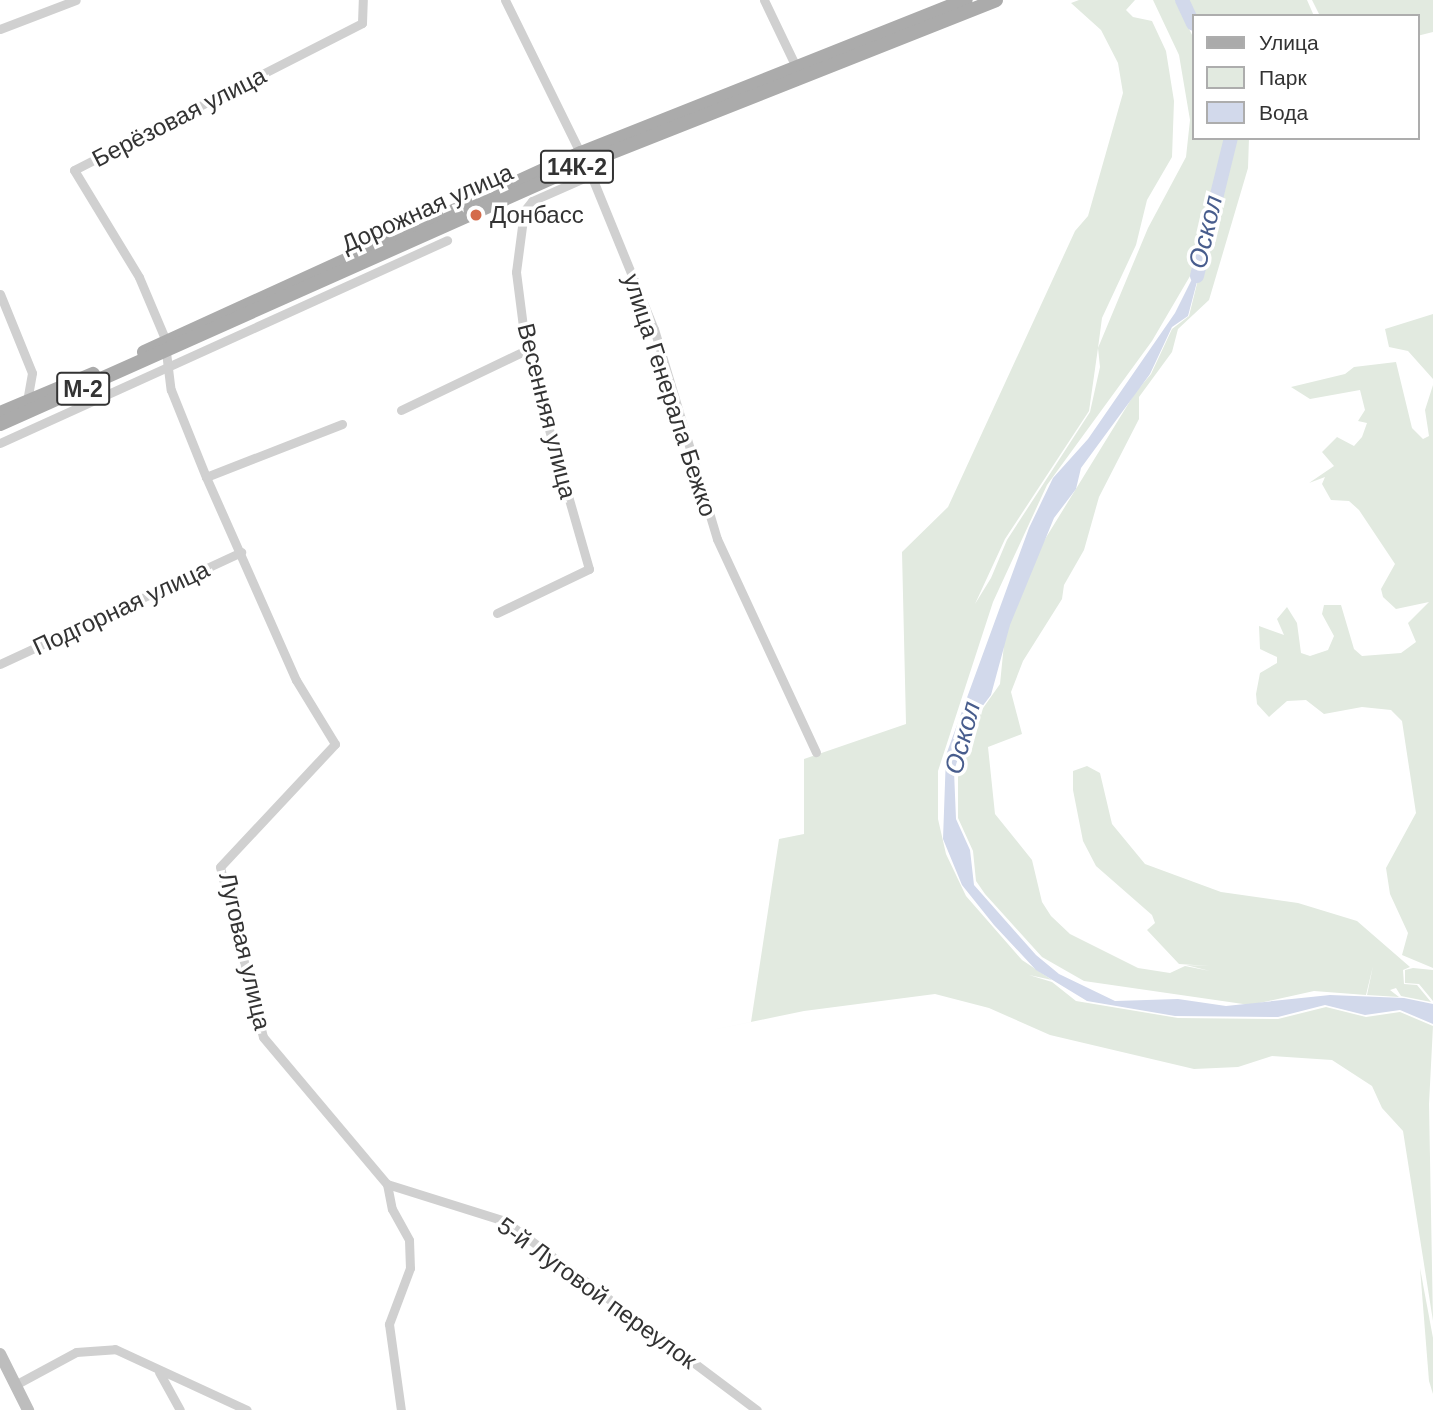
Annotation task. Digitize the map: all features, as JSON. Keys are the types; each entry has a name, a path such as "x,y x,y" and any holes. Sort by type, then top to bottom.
{"main road":[{"name":"Дорожная улица","path":"0,424 166,347 966,0"},
{"name":"Дорожная улица","path":"798,72 996,0"},
{"name":"Дорожная улица","path":"0,413 166,347"},
{"path":"0,1354 28,1410"},
{"path":"0,1359 15,1385"}],"street":[{"path":"0,29 76,0"},
{"name":"Берёзовая улица","path":"166,347 139,277 74,170 362,23 363,0"},
{"name":"улица Генерала Бежко","path":"505,0 586,164 654,329 717,539 816,752"},
{"path":"764,0 798,72"},
{"name":"Весенняя улица","path":"497,613 589,569 526,350 516,272 524,211 532,201 586,164"},
{"name":"Дорожная улица","path":"0,443 166,369 186,355 447,240"},
{"path":"0,294 32,373 34,384 26,403"},
{"name":"Луговая улица","path":"166,347 166,369 206,477 296,680 335,744 220,867 263,1037 387,1184 392,1209 409,1240 410,1268 389,1324 401,1410"},
{"path":"401,410 526,350"},
{"path":"32,373 59,389"},
{"path":"206,477 342,425"},
{"name":"Подгорная улица","path":"0,664 241,552"},
{"name":"5-й Луговой переулок","path":"387,1184 505,1221 757,1410"},
{"path":"15,1385 94,1348 115,1349 159,1372 247,1410"},
{"path":"159,1372 180,1410"}],"green space":[{"path":"1079,0 1135,0 1126,10 1133,17 1152,21 1166,51 1174,101 1172,157 1147,200 1136,245 1102,318 1098,348 1148,228 1186,157 1190,120 1179,55 1153,0 1175,0 1192,35 1192,140 1226,140 1193,271 1152,341 1047,485 993,602 938,771 938,819 946,854 966,896 1022,960 1052,980 1029,975 1052,982 1076,1001 1178,1018 1278,1019 1326,1007 1366,1017 1400,1012 1433,1026 1429,1104 1433,1321 1403,1131 1382,1108 1372,1086 1332,1060 1272,1056 1238,1067 1194,1069 1050,1035 989,1008 935,994 804,1011 751,1022 779,839 804,834 804,759 906,724 902,552 948,507 1075,231 1088,216 1123,93 1118,63 1101,30 1071,3","holes":["1098,348 1100,367 1090,412 1007,540 991,578 975,604 1005,539 1089,411"]},
{"path":"1183,0 1307,0 1313,14 1192,14 1192,18"},
{"path":"1312,0 1433,0 1433,32 1419,36 1419,14 1319,14"},
{"path":"1233,140 1249,140 1248,168 1209,300 1178,329 1172,352 1139,397 1139,419 1099,497 1084,550 1064,585 1062,599 1023,661 1011,692 1022,734 988,747 995,814 1032,860 1042,902 1051,916 1070,934 1138,968 1170,973 1185,966 1210,971 1186,965 1210,966 1179,964 1147,930 1155,923 1152,915 1096,866 1083,841 1073,790 1073,771 1087,766 1100,773 1112,824 1145,864 1221,892 1298,903 1357,921 1410,967 1403,970 1404,984 1417,985 1431,1002 1401,996 1396,988 1390,990 1399,997 1367,995 1373,966 1366,995 1314,991 1250,1005 1084,981 1042,957 976,881 973,851 958,818 958,771 974,721 1000,684 1005,634 1034,557 1135,393 1151,374 1172,329 1189,316"},
{"path":"1433,314 1433,379 1408,351 1389,347 1385,329"},
{"path":"1396,362 1412,428 1423,439 1429,436 1425,410 1433,385 1433,968 1402,955 1408,933 1390,894 1386,868 1416,813 1402,721 1391,710 1362,707 1324,714 1306,700 1287,701 1269,717 1257,704 1256,694 1260,673 1277,663 1277,657 1260,649 1259,626 1284,635 1277,619 1287,607 1297,623 1301,653 1310,656 1328,650 1334,636 1322,614 1324,605 1341,605 1354,649 1362,656 1401,653 1416,642 1408,623 1429,602 1396,609 1383,597 1381,589 1395,564 1359,510 1349,501 1331,500 1322,484 1325,477 1309,483 1334,466 1322,452 1337,437 1354,446 1362,437 1367,423 1358,421 1365,410 1360,390 1310,399 1291,387 1345,374 1354,367"},
{"path":"1405,970 1433,970 1433,1001 1419,984 1405,983"},
{"path":"1420,1268 1433,1338 1433,1394 1429,1381"}],"water":[{"path":"1204,255 1188,316 1172,327 1150,374 1081,468 1076,489 1054,518 1010,625 991,695 969,724 954,771 956,819 970,850 974,885 1036,955 1059,974 1115,1001 1178,999 1226,1006 1330,995 1404,998 1433,1004 1433,1024 1400,1010 1365,1015 1325,1005 1278,1017 1175,1016 1087,1001 1036,970 994,925 962,885 943,839 946,755 1029,528 1053,478 1088,439 1175,313"}],"waterway":[{"name":"Оскол","path":"1182,0 1192,22"},
{"name":"Оскол","path":"1197,276 1231,140"}],"place":[{"name":"Донбасс","path":"476,215"}]}
